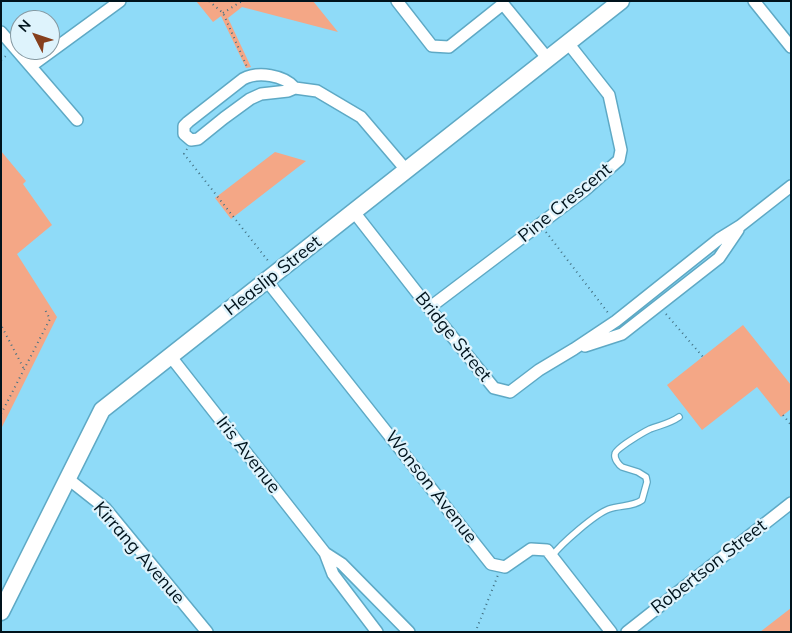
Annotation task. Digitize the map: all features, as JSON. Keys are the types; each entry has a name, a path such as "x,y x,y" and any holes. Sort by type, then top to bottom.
{"street":[{"path":"31,66 120,1"},
{"path":"397,1 432,46 449,47 504,3 548,59"},
{"name":"Heaslip Street","path":"1,612 102,410 621,1"},
{"path":"754,1 791,47"},
{"path":"1,32 77,120"},
{"name":"Pine Crescent","path":"429,308 586,190 619,160 622,150 609,96 568,43"},
{"path":"295,88 289,81 257,74 251,75 243,79 184,126 184,134 190,140 198,139 250,99 261,94 288,91 295,88 317,91 361,117 407,171"},
{"name":"Bridge Street","path":"354,212 494,388 510,392 539,370 574,350 616,321 719,239 740,226 791,186"},
{"name":"Bridge Street","path":"574,350 622,334 720,258 740,226"},
{"name":"Wonson Avenue","path":"272,277 492,564 502,566"},
{"name":"Iris Avenue","path":"171,357 325,553 333,574 377,632"},
{"name":"Kirrang Avenue","path":"67,478 105,508 207,632"},
{"name":"Robertson Street","path":"627,632 791,502"},
{"path":"502,566 505,567 531,549 547,550 611,632"},
{"name":"Iris Avenue","path":"325,553 342,564 409,632"}],"lane":[{"path":"552,556 560,546 603,511 635,504 642,500 648,482 646,477 638,472 622,468 615,454 620,448 645,432 667,425 679,417"}],"path":[{"path":"209,1 223,13 251,75"},
{"path":"223,13 242,1"},
{"path":"190,140 184,154 272,277"},
{"path":"540,225 616,321"},
{"path":"659,306 703,357"},
{"path":"1,414 50,319 44,308"},
{"path":"1,323 24,369"},
{"path":"783,415 791,425"},
{"path":"477,628 502,566"}],"shaded area":[{"path":"196,1 313,1 338,32 242,7 228,18 251,67 246,68 221,16 213,22"},
{"path":"1,151 26,181 23,184 52,225 17,254 57,317 1,429"},
{"path":"275,152 306,161 231,219 215,198"},
{"path":"743,325 791,385 791,409 781,417 757,387 702,430 667,385"},
{"path":"791,608 791,632 760,632"}]}
